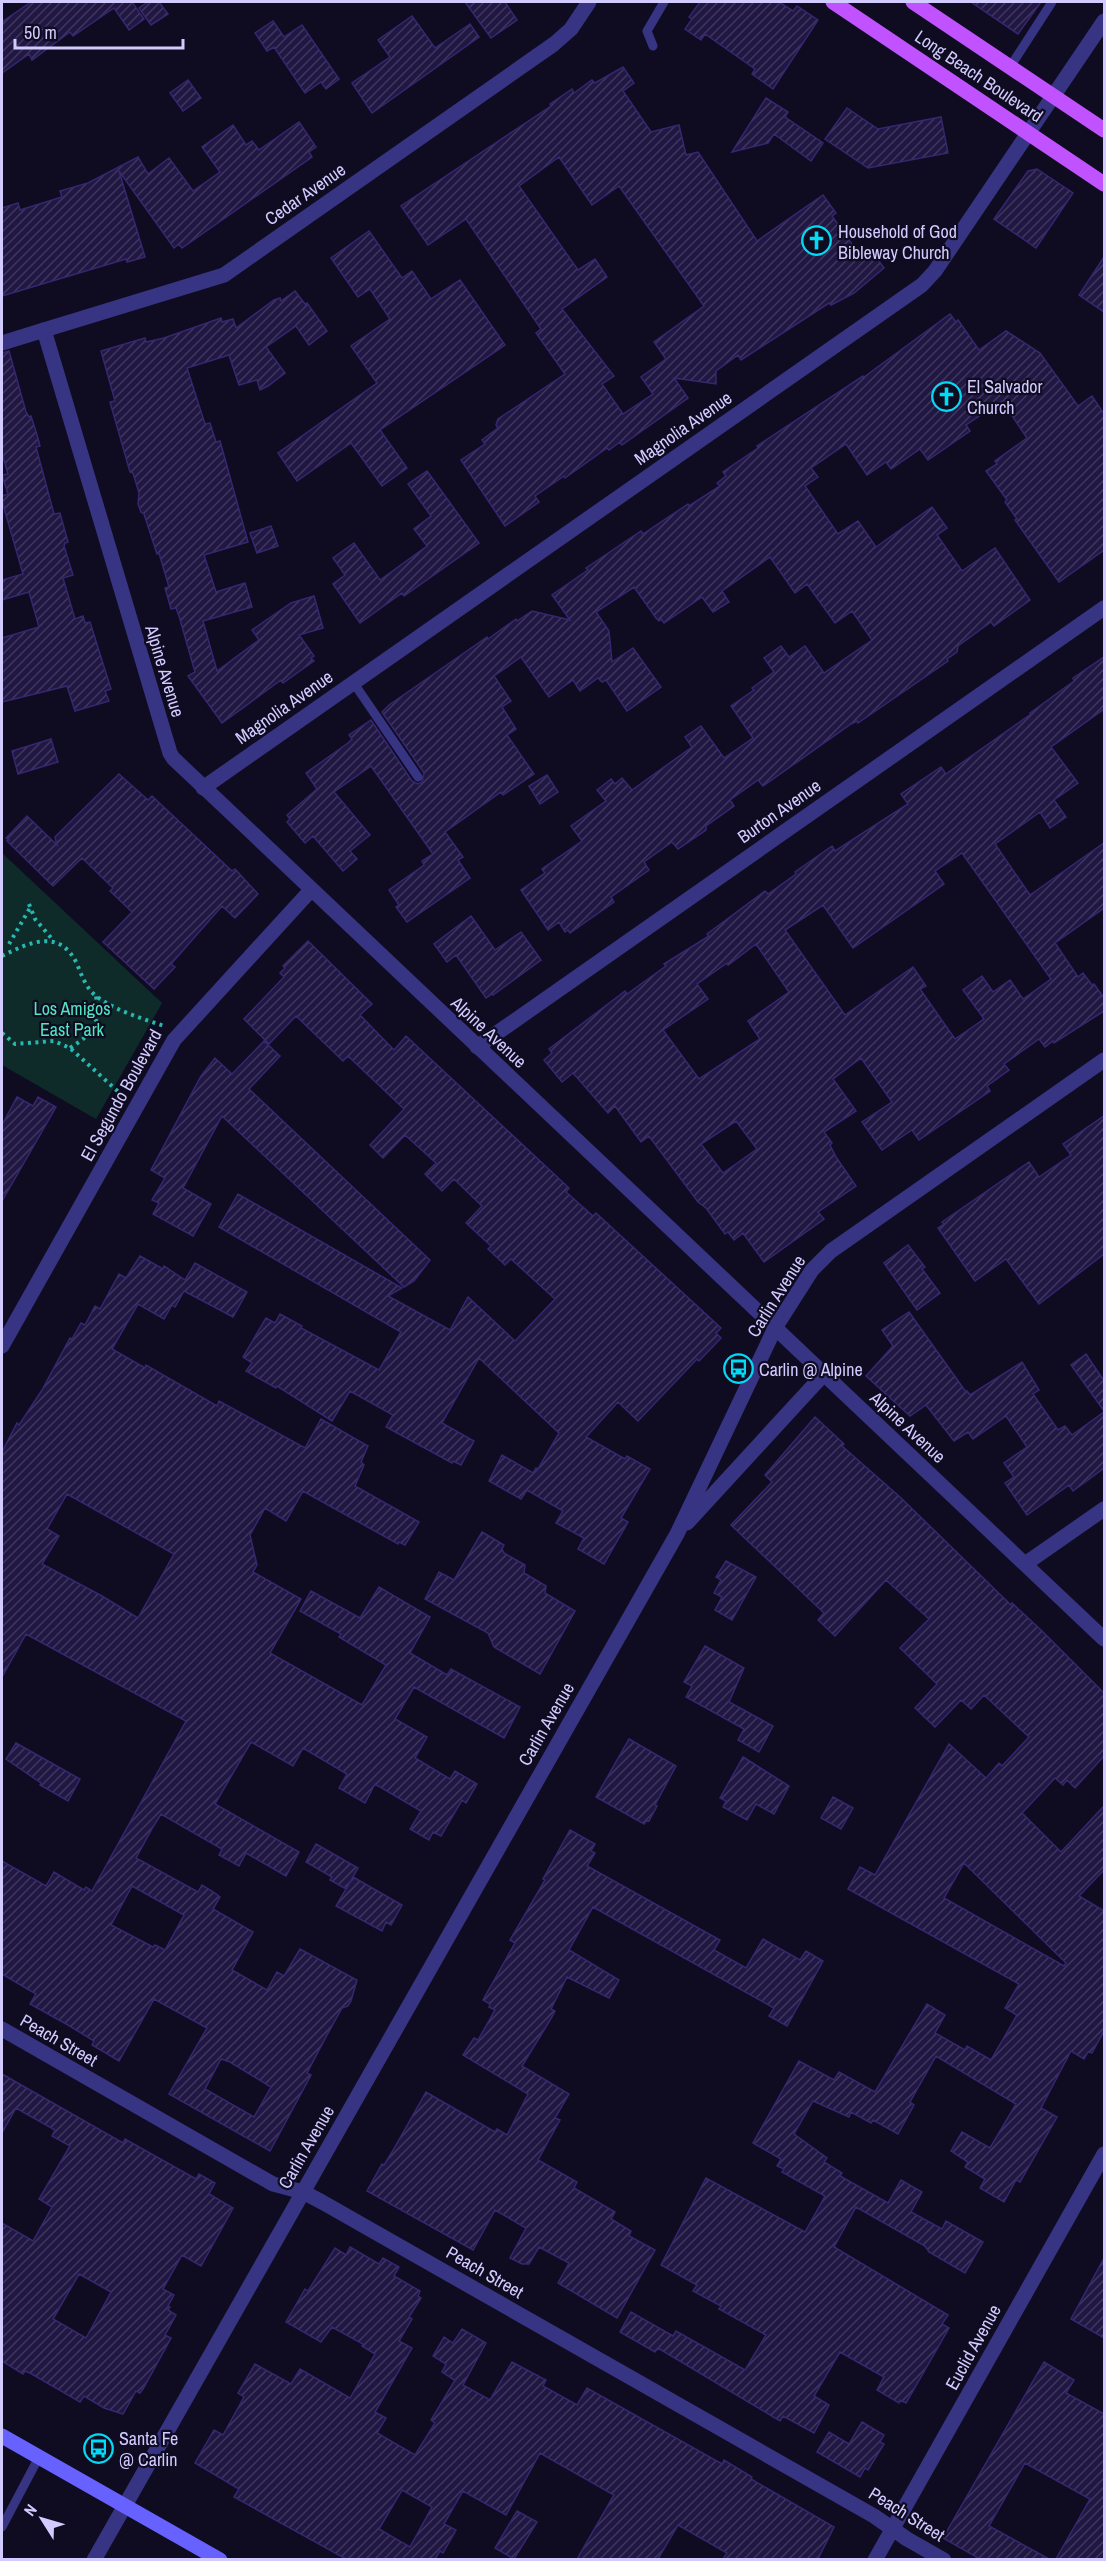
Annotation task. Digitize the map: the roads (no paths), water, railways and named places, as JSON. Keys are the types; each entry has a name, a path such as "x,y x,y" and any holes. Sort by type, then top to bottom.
{"main road":[{"name":"Long Beach Boulevard","path":"833,2 1104,184"},
{"name":"Long Beach Boulevard","path":"913,2 1104,130"},
{"path":"2,2436 220,2559"}],"street":[{"name":"Cedar Avenue","path":"2,343 224,275 554,44 571,29 589,2"},
{"name":"Magnolia Avenue","path":"203,788 922,285 935,271 1104,21"},
{"name":"Alpine Avenue","path":"44,330 170,753 203,788 1104,1639"},
{"name":"Burton Avenue","path":"477,1047 1104,608"},
{"name":"El Segundo Boulevard","path":"2,1346 179,1031 311,890"},
{"name":"Carlin Avenue","path":"94,2559 677,1534 775,1328 812,1270 831,1251 1104,1060"},
{"path":"677,1534 824,1374"},
{"path":"1025,1564 1104,1509"},
{"name":"Peach Street","path":"2,2029 273,2184 303,2192 854,2504 944,2559"},
{"name":"Euclid Avenue","path":"875,2559 1104,2154"}],"lane":[{"path":"653,46 647,31 664,2"},
{"path":"1010,67 1052,2"},
{"path":"353,682 418,777"},
{"path":"2,2527 39,2457"}],"place":[{"name":"Household of God Bibleway Church","path":"817,241"},
{"name":"El Salvador Church","path":"946,396"},
{"name":"Carlin @ Alpine","path":"738,1369"},
{"name":"Santa Fe @ Carlin","path":"98,2448"}],"park label":[{"name":"Los Amigos East Park","path":"72,1018"}]}
